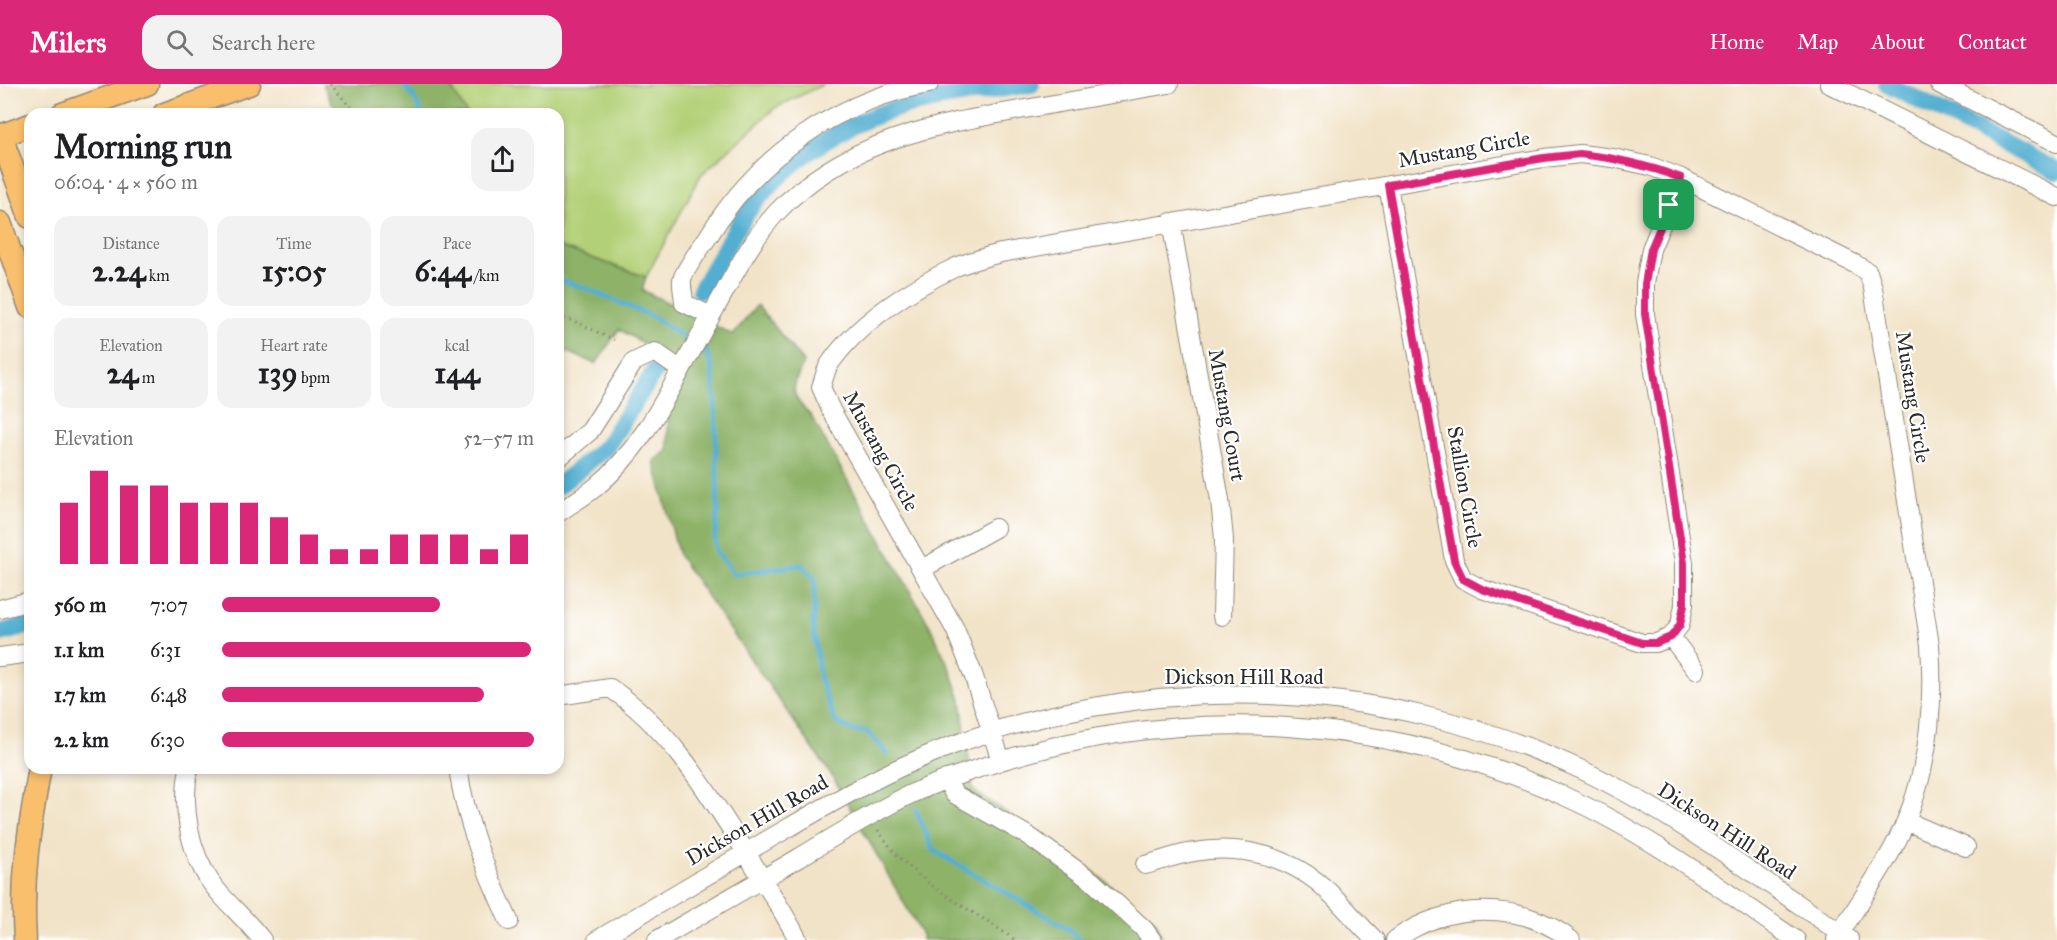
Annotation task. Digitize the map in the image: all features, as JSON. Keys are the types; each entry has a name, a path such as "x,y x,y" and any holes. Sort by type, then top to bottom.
{"main road":[{"path":"79,108 147,84"},
{"path":"181,108 249,84"},
{"path":"24,127 0,134 14,166 24,198"},
{"path":"0,223 24,290"},
{"path":"25,940 24,871 39,774"}],"street":[{"path":"708,321 684,303 682,280 720,216 759,170 806,132 859,104 909,87 928,84"},
{"path":"564,509 596,487 631,451 659,412 748,251 777,213 821,174 871,146 933,126 1169,84"},
{"path":"1829,84 2057,197"},
{"path":"1939,84 2057,143"},
{"name":"Mustang Circle","path":"1001,761 973,674 955,629 831,410 821,387 828,366 847,344 879,313 916,288 958,266 1000,253 1544,158 1580,154 1613,158 1650,166 1681,178 1868,272 1873,288 1930,645 1931,720 1926,758 1918,789 1906,820 1892,850 1842,938"},
{"path":"1681,178 1651,249 1645,284 1645,314 1684,563 1684,605 1680,625 1671,637 1696,670"},
{"name":"Stallion Circle","path":"1388,185 1454,560 1463,579 1482,589 1642,643 1656,643 1671,637"},
{"name":"Mustang Court","path":"1171,222 1220,500 1224,539 1222,616"},
{"path":"564,453 590,431 634,362 655,352 683,366"},
{"path":"922,569 995,528"},
{"path":"0,609 24,602"},
{"path":"0,657 24,653"},
{"path":"564,695 610,688 625,698 681,755 746,853 798,940"},
{"name":"Dickson Hill Road","path":"597,940 848,793 933,753 992,732 1064,713 1156,698 1206,695 1308,697 1396,710 1495,736 1543,754 1599,779 1662,813 1842,938"},
{"path":"657,940 869,816 946,779 1041,750 1160,728 1208,725 1303,727 1392,740 1487,765 1575,801 1645,840 1796,940"},
{"path":"188,774 186,784 190,835 200,862 212,884 262,940"},
{"path":"459,774 469,826 484,867 509,921"},
{"path":"946,779 954,794 1027,835 1092,881 1144,929 1152,940"},
{"path":"1906,820 1966,847"},
{"path":"1145,865 1194,852 1224,849 1259,852 1309,876 1330,893 1375,940"},
{"path":"1395,940 1424,923 1442,916 1463,911 1486,910 1533,918 1556,928 1571,940"}],"path":[{"path":"330,84 352,108"},
{"path":"564,318 614,340"},
{"path":"869,816 888,845 926,883 1015,940"}],"green space":[{"path":"323,84 449,84 463,108 338,108 332,103"},
{"path":"448,84 824,84 775,108 701,175 646,277 564,248 564,108 462,108"},
{"path":"564,248 646,277 642,290 733,335 757,305 804,363 794,386 796,397 811,416 931,628 951,671 961,700 973,790 1094,872 1156,921 1163,940 922,940 922,935 832,776 679,556 654,461 668,451 668,412 689,371 619,329 596,364 564,351"}],"waterway":[{"path":"402,84 413,96 419,108"},
{"path":"701,290 739,224 760,195 778,177 818,146 862,121 909,105 1031,84"},
{"path":"1887,84 2057,171"},
{"path":"564,281 653,317 707,353 712,369 715,402 718,512 716,551 734,574 802,565 815,579 813,626 820,679 835,721 853,731 866,731 887,753"},
{"path":"564,481 606,447 656,369"},
{"path":"0,633 24,627"},
{"path":"916,810 933,850 1070,930 1079,940"}],"route":[{"path":"1580,154 1650,166 1681,178 1669,205 1651,249 1645,284 1645,314 1684,563 1684,605 1680,625 1671,637 1656,643 1642,643 1482,589 1463,579 1454,560 1388,185 1580,154"}]}
